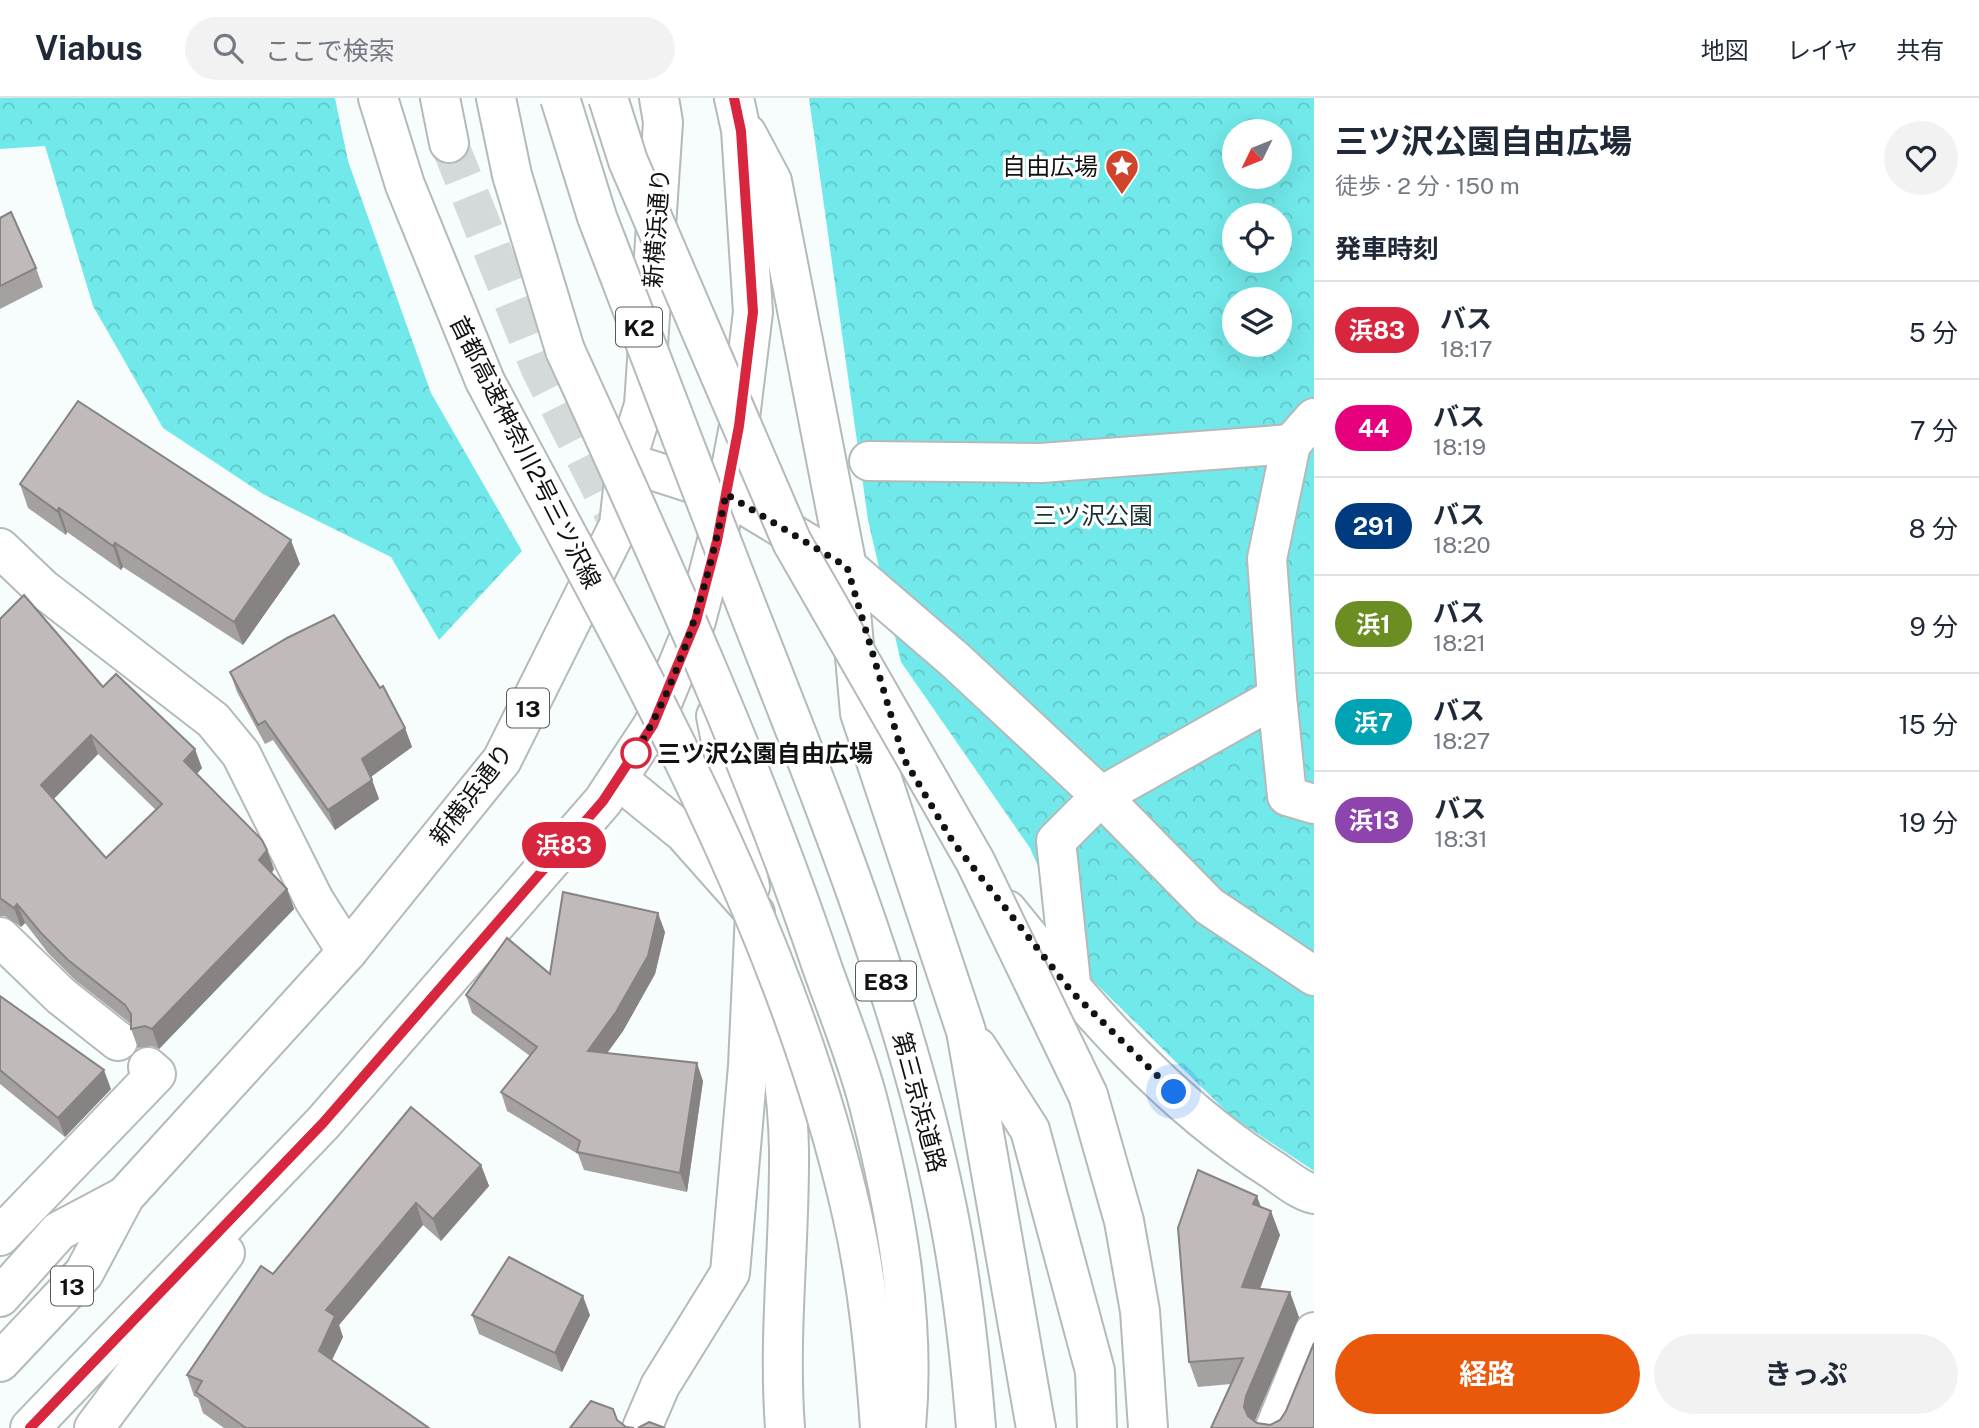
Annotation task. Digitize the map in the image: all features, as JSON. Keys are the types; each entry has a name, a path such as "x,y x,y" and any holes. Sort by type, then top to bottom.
{"main road":[{"name":"首都高速神奈川2号三ツ沢線","path":"377,98 405,185 485,381 605,608 718,834 762,935 827,1118 852,1215 869,1314 880,1428"},
{"path":"440,98 449,143"},
{"path":"495,98 512,175 565,350 672,585 785,856 869,1102 903,1259 909,1399 906,1428"},
{"name":"K2","path":"560,98 597,217 726,553"},
{"path":"608,98 628,161 792,542 975,861 1088,1096 1124,1221 1139,1311 1148,1428"},
{"name":"新横浜通り","path":"0,1362 84,1273 125,1196 347,953 502,761 619,525 626,462 645,405 663,122 659,98"},
{"path":"30,1428 323,1123 619,780 653,725 696,621 739,426 753,312 736,109"},
{"path":"736,109 772,181 847,567 904,759 953,842 1072,992 1156,1076 1229,1142 1314,1194"},
{"path":"869,461 1041,463 1302,431 1267,559 1287,796 1314,804"},
{"path":"626,462 726,494 847,567 955,660 1101,796 1209,906 1314,976"},
{"path":"626,462 696,621 781,1048 789,1149 781,1385 785,1428"},
{"path":"0,548 42,588 175,689 220,729 241,754 314,900 347,953"},
{"name":"第三京浜道路","path":"726,553 869,925 908,1052 947,1208 967,1325 976,1428"},
{"path":"847,567 860,713 966,1031 1036,1428"},
{"path":"1072,992 1056,841 1101,796 1277,697"},
{"path":"619,780 684,833 755,913 748,1066 730,1273 660,1386 642,1428"},
{"path":"0,937 61,996 118,1041"},
{"path":"966,1031 1030,1130 1095,1371 1097,1428"},
{"path":"0,1236 156,1074 148,1067"},
{"path":"94,1428 323,1123"},
{"path":"0,1297 59,1231 125,1196"},
{"path":"1275,1428 1314,1332"}],"green space":[{"path":"0,98 335,98 348,161 431,393 522,551 439,640 391,557 263,494 163,428 93,306 45,146 0,149"},
{"name":"三ツ沢公園","path":"809,98 1314,98 1314,1171 1231,1116 1084,972 1030,848 901,662 868,520"}],"building":[{"path":"11,212 36,268 0,286 0,218"},
{"path":"78,401 291,540 234,622 115,543 113,546 59,508 57,511 20,484"},
{"path":"24,595 103,687 116,674 195,749 184,761 262,840 267,850 259,860 287,889 152,1029 145,1026 131,1029 131,1014 125,1005 68,960 17,904 14,908 0,898 0,619","holes":["91,735 162,804 106,858 41,785"]},
{"path":"334,615 380,688 383,686 405,728 362,759 372,780 328,810 265,721 258,725 230,672 287,638"},
{"path":"563,892 658,913 648,956 616,1012 588,1051 697,1063 680,1173 577,1152 580,1141 501,1092 537,1047 466,995 507,938 550,974"},
{"path":"0,996 104,1070 58,1118 0,1070"},
{"path":"411,1107 481,1165 433,1219 416,1203 326,1310 335,1316 319,1351 429,1428 246,1428 196,1392 202,1381 187,1375 261,1266 273,1274"},
{"path":"1198,1170 1257,1196 1253,1204 1271,1211 1242,1287 1290,1292 1246,1396 1244,1407 1248,1416 1257,1423 1270,1425 1280,1420 1314,1343 1314,1428 1211,1428 1243,1358 1189,1362 1178,1228"},
{"path":"509,1257 583,1296 555,1353 472,1315"},
{"path":"591,1401 613,1409 617,1420 626,1427 634,1428 570,1428"},
{"path":"649,1422 665,1428 638,1428"}],"tunnel":[{"path":"449,143 540,369 619,525"}],"bus line":[{"name":"浜83","path":"30,1428 323,1123 603,801 653,725 696,621 717,541 739,426 753,312 741,131 734,98"}],"place":[{"name":"自由広場","path":"1122,196"},
{"name":"三ツ沢公園自由広場","path":"636,753"}],"route":[{"path":"636,753 630,762 653,725 696,621 726,494 847,567 904,759 953,842 1072,992 1174,1092"}]}
